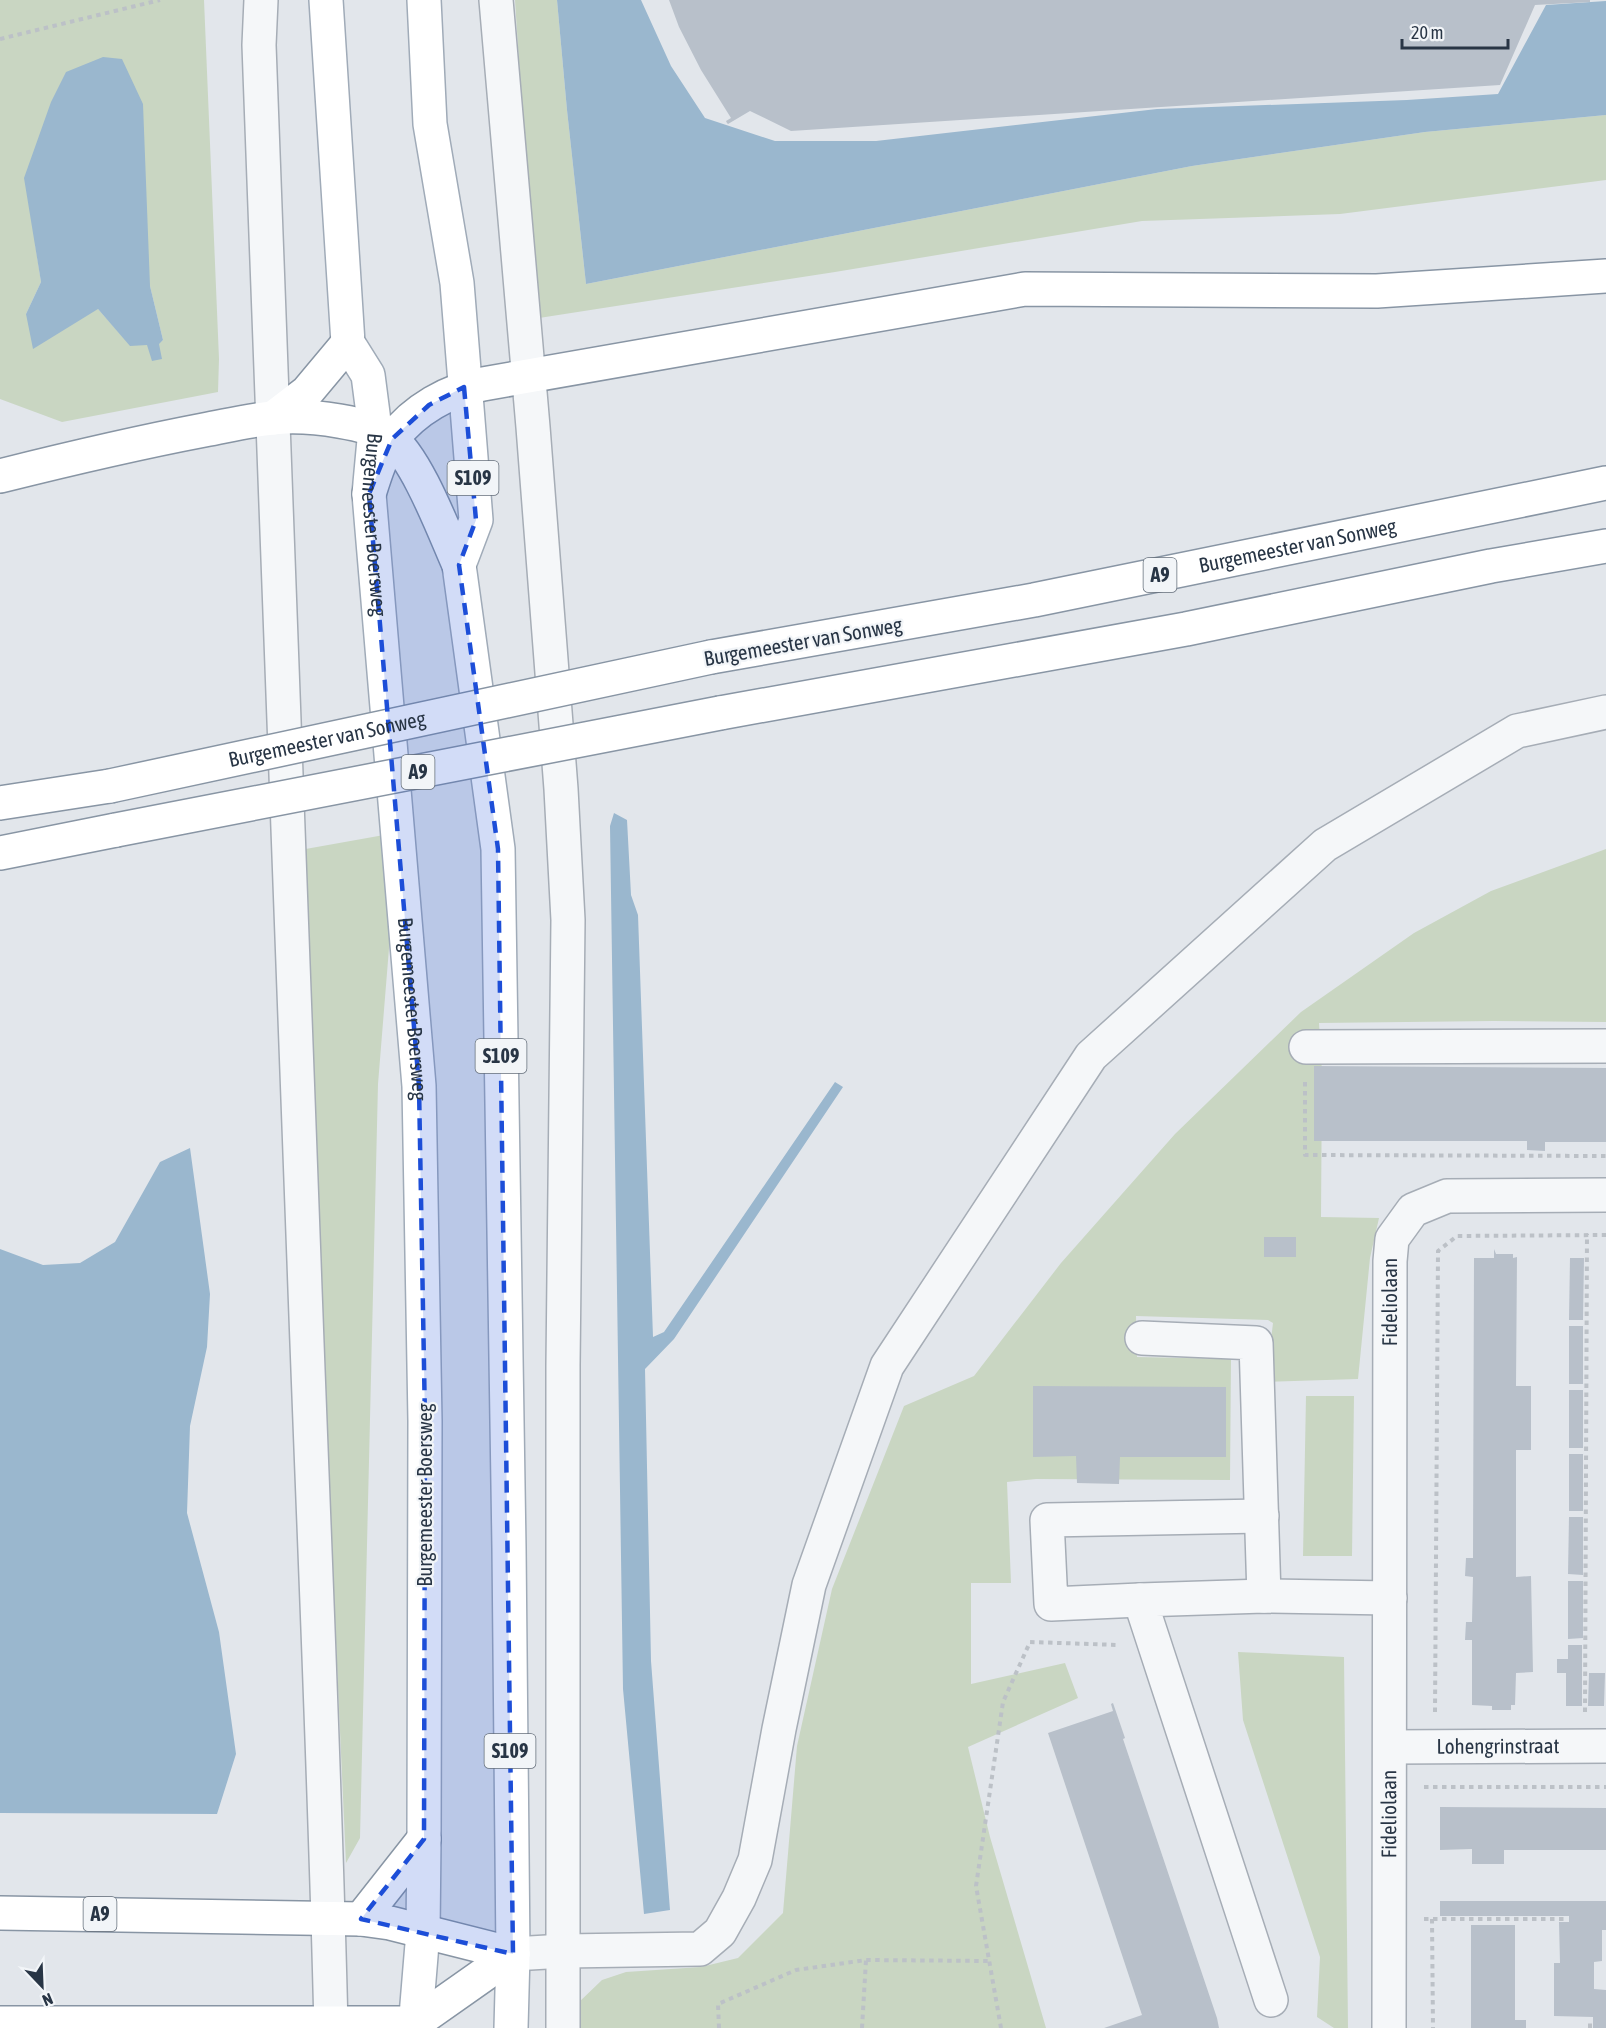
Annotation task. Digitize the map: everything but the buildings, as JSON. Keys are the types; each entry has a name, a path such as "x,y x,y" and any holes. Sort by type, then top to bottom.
{"main road":[{"name":"Burgemeester Boersweg","path":"326,0 348,344 368,375 383,434 381,460 369,494 419,1086 425,1420 424,1839 423,1932 415,2025"},
{"name":"S109","path":"424,0 430,124 457,283 476,520 459,565 498,849 509,1525 513,1954 511,2028"},
{"path":"383,434 406,424 429,405 464,387 1025,289 1377,291 1606,276"},
{"path":"273,418 307,393 348,344"},
{"path":"0,476 153,441 273,418 307,417 383,434 406,458 424,488 459,565"},
{"name":"Burgemeester van Sonweg","path":"0,803 110,786 711,657 1034,600 1606,483"},
{"name":"A9","path":"0,853 720,713 1186,629 1491,566 1606,546"},
{"path":"362,1919 424,1839"},
{"name":"A9","path":"0,1913 362,1919 390,1923 423,1932"},
{"path":"423,1932 513,1954"},
{"path":"0,2023 415,2025 513,1954"}],"street":[{"path":"261,0 260,56 270,366 329,1918 331,2025"},
{"path":"496,0 521,272 557,742 568,920 563,1365 563,2028"},
{"path":"513,1954 700,1949 720,1932 739,1898 755,1860 809,1585 887,1366 1091,1056 1325,845 1517,731 1606,712"},
{"path":"1306,1047 1606,1047"},
{"name":"Fideliolaan","path":"1389,2028 1390,1261 1392,1239 1413,1210 1447,1196 1597,1195"},
{"path":"1142,1338 1256,1343 1264,1596"},
{"path":"1262,1516 1047,1520 1051,1604 1264,1596 1390,1598"},
{"path":"1140,1600 1271,2000"},
{"name":"Lohengrinstraat","path":"1390,1747 1596,1746"}],"path":[{"path":"0,39 160,0"},
{"path":"1306,1047 1305,1155 1606,1156"},
{"path":"1596,1746 1587,1235 1597,1195"},
{"path":"1435,1746 1438,1251 1457,1236 1606,1235"},
{"path":"1000,2028 976,1886 1003,1702 1030,1642 1155,1646"},
{"path":"1390,1787 1606,1787"},
{"path":"1390,1919 1565,1919"},
{"path":"1432,1919 1433,2028"},
{"path":"719,2028 718,2004 796,1970 866,1960 989,1961"},
{"path":"862,2028 866,1960"},
{"path":"1590,2022 1590,2028"}],"highlighted area":[{"path":"464,387 476,520 459,565 498,849 513,1954 361,1919 424,1839 425,1421 419,1086 369,494 392,439 429,405"}],"green space":[{"path":"0,0 204,0 219,359 218,392 62,422 0,399","holes":["35,243 150,286 163,340 158,344 130,345 98,309 26,314 41,282"]},
{"path":"515,0 557,0 586,284 1192,166 1425,132 1606,115 1606,180 1340,214 1142,221 539,318 527,187"},
{"path":"384,835 390,936 378,1084 360,1838 346,1863 300,850"},
{"path":"1606,849 1606,1022 1319,1023 1322,1072 1321,1217 1379,1218 1370,1258 1358,1379 1266,1382 1273,1323 1268,1320 1136,1316 1137,1357 1231,1359 1230,1480 1036,1479 1007,1482 1011,1583 971,1583 971,1684 1065,1663 1078,1698 968,1747 990,1837 1046,2028 577,2028 577,2004 602,1980 626,1972 701,1967 738,1958 783,1913 797,1746 832,1589 904,1406 974,1376 1061,1263 1175,1134 1301,1012 1414,933 1491,891"},
{"path":"1306,1396 1354,1396 1352,1556 1303,1556"},
{"path":"1238,1652 1344,1657 1348,2028 1334,2028 1317,2017 1320,1957 1243,1720"}],"water":[{"path":"557,0 641,0 671,66 705,118 775,141 876,141 1157,109 1407,100 1498,94 1546,5 1606,1 1606,115 1425,132 1192,166 586,284"},
{"path":"103,57 122,59 143,104 150,286 163,340 159,344 162,359 152,361 147,345 130,346 98,309 33,349 26,314 41,282 24,178 51,102 66,72"},
{"path":"614,813 627,820 631,895 638,915 653,1337 664,1332 835,1082 843,1087 674,1339 645,1369 651,1661 670,1910 644,1914 623,1689 610,826"},
{"path":"190,1148 210,1294 207,1347 190,1426 187,1513 219,1632 236,1754 217,1814 0,1813 0,1249 43,1265 80,1263 115,1242 160,1162"}]}
